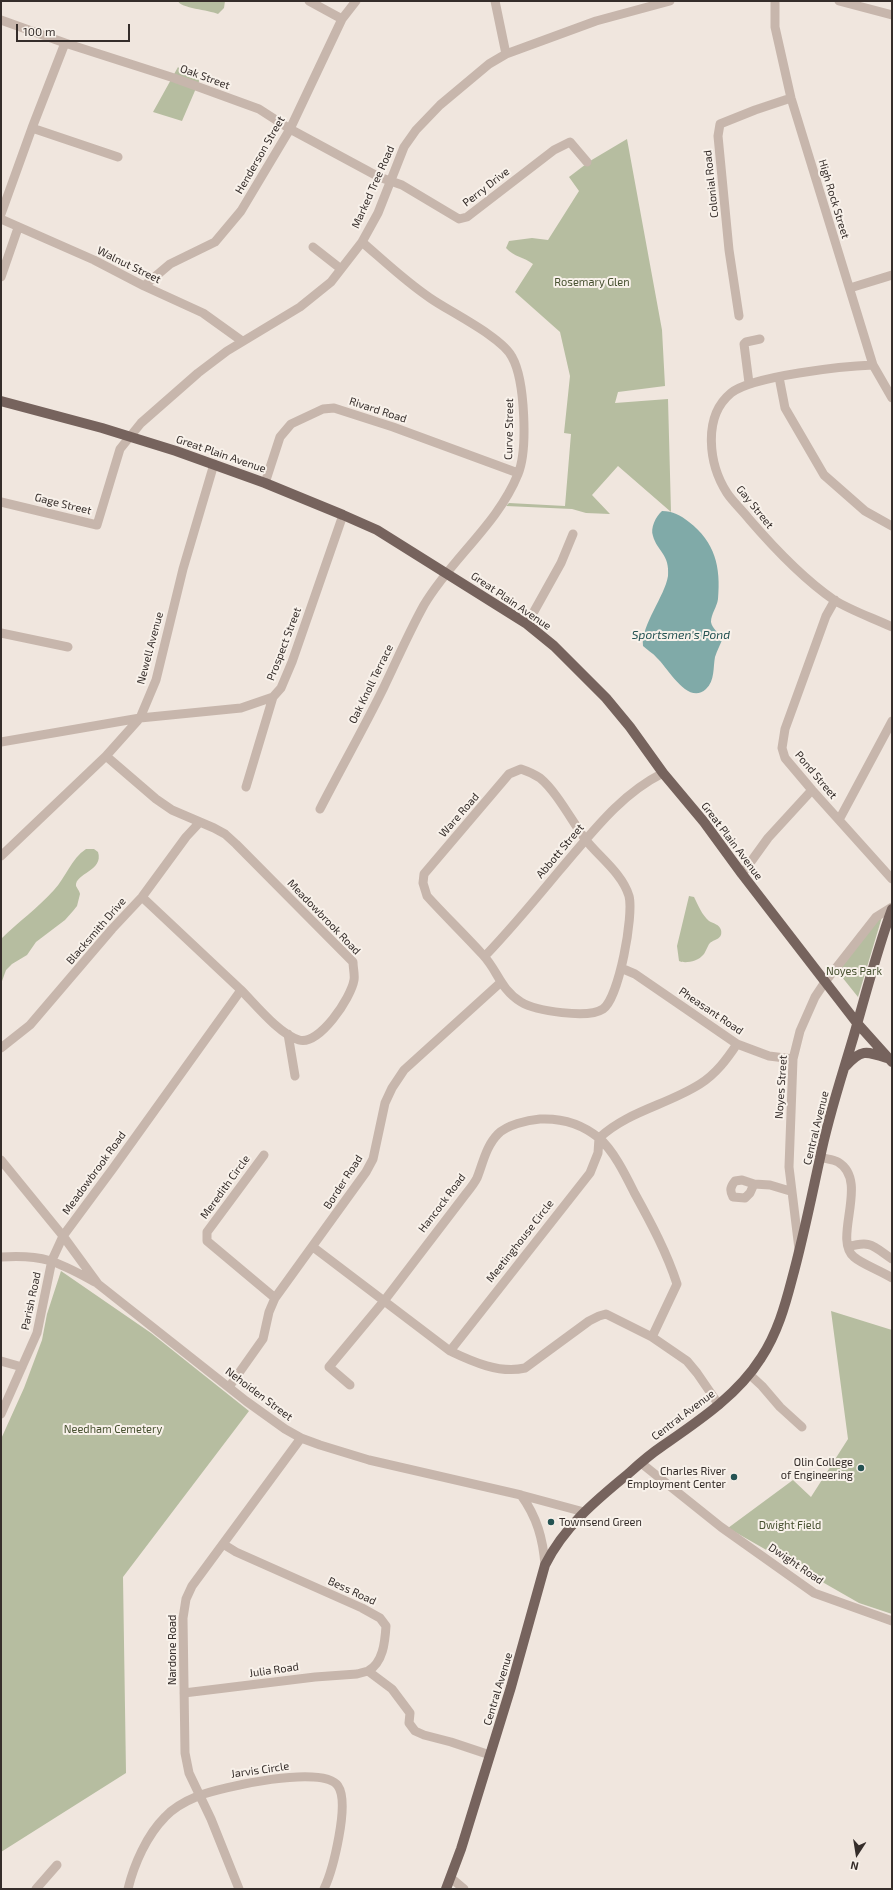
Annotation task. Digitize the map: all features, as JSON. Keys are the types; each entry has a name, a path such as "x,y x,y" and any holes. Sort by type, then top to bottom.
{"main road":[{"name":"Great Plain Avenue","path":"1,401 130,437 214,464 266,483 343,515 377,530 527,624 554,646 598,689 630,727 663,773 704,822 742,874 857,1023 890,1060"},
{"name":"Central Avenue","path":"446,1889 451,1878 513,1681 545,1565 562,1537 584,1512 641,1463 689,1429 719,1404 749,1374 762,1358 776,1329 786,1304 820,1157 844,1068 892,908"},
{"path":"844,1068 861,1053 870,1053 890,1060"}],"street":[{"path":"309,1 342,20"},
{"name":"Henderson Street","path":"144,286 170,264 215,242 241,211 290,129 342,20 356,1"},
{"path":"495,1 506,54"},
{"name":"Marked Tree Road","path":"130,437 141,423 192,378 242,341 312,299 330,282 342,269 362,242 378,213 389,181 404,146 416,130 462,85 489,64 506,54 596,21 652,3 670,1"},
{"name":"High Rock Street","path":"775,1 775,27 791,98 873,365 892,398"},
{"path":"839,1 856,3 892,15"},
{"name":"Oak Street","path":"1,20 65,43 174,78 259,109 290,129 389,181"},
{"path":"1,214 65,43"},
{"name":"Colonial Road","path":"739,316 728,243 718,136 720,124 791,98"},
{"path":"32,128 118,157"},
{"name":"Perry Drive","path":"389,181 397,182 416,192 459,219 467,217 554,150 567,142 570,142 586,162"},
{"name":"Walnut Street","path":"1,219 18,228 94,260 144,286 203,313 242,341"},
{"path":"1,277 18,228"},
{"name":"Curve Street","path":"362,242 429,298 500,343 512,357 521,387 524,422 522,460 518,473 506,499 447,573"},
{"path":"313,247 342,269"},
{"path":"850,288 892,275"},
{"path":"749,383 744,344 746,342 760,339"},
{"name":"Gay Street","path":"873,365 804,372 749,383 730,393 718,408 710,443 719,475 727,493 773,547 811,582 835,600 891,625"},
{"path":"779,377 785,408 824,475 865,511 892,526"},
{"name":"Rivard Road","path":"266,483 280,437 291,424 323,408 334,408 393,427 518,473"},
{"name":"Gage Street","path":"1,502 97,525 120,450 130,437"},
{"name":"Newell Avenue","path":"1,856 106,756 140,718 156,680 183,569 214,464"},
{"name":"Prospect Street","path":"1,742 140,718 241,708 273,697 281,688 292,662 343,515"},
{"path":"527,624 561,563 573,534"},
{"name":"Oak Knoll Terrace","path":"320,809 384,688 424,605 447,573"},
{"name":"Pond Street","path":"835,600 826,616 785,729 782,748 785,758 892,879"},
{"path":"1,633 68,647"},
{"path":"246,787 273,697"},
{"path":"839,820 892,721"},
{"name":"Meadowbrook Road","path":"63,1236 241,990 288,1034 299,1040 307,1040 323,1031 346,999 354,980 353,962 225,834 190,816 172,810 156,799 106,756"},
{"name":"Ware Road","path":"521,769 540,778 548,786 586,839 623,882 629,896 631,921 621,968 611,999 605,1008 589,1013 572,1014 529,1006 516,998 500,983 485,956 427,896 423,883 424,874 509,774 521,769"},
{"name":"Abbott Street","path":"485,956 516,923 603,818 624,798 645,782 663,773"},
{"path":"742,874 768,838 812,790"},
{"name":"Blacksmith Drive","path":"1,1048 30,1025 142,896 186,837 200,822"},
{"path":"142,896 241,990"},
{"name":"Noyes Street","path":"799,1253 790,1191 789,1167 793,1060 803,1025 815,997 876,917 892,908"},
{"name":"Pheasant Road","path":"621,968 635,974 737,1044 769,1056 793,1060"},
{"name":"Border Road","path":"229,1387 260,1345 266,1333 269,1312 275,1298 366,1172 373,1159 384,1103 404,1070 500,983"},
{"path":"288,1034 295,1076"},
{"path":"652,1337 677,1284 673,1270 622,1168 599,1138 611,1127 631,1115 686,1092 701,1084 720,1067 737,1044"},
{"name":"Hancock Road","path":"350,1385 329,1367 384,1301 476,1180 489,1146 498,1134 530,1120 552,1118 570,1122 599,1138"},
{"name":"Meetinghouse Circle","path":"450,1351 590,1173 598,1153 599,1138"},
{"name":"Meredith Circle","path":"264,1155 207,1232 207,1241 275,1298"},
{"path":"820,1157 838,1162 844,1168 852,1186 846,1230 848,1247 853,1257 892,1278"},
{"name":"Nehoiden Street","path":"1,1160 63,1236 98,1284 271,1420 301,1438 369,1460 521,1495 584,1512"},
{"path":"754,1184 770,1185 790,1191"},
{"name":"Parish Road","path":"1,1414 39,1327 52,1260 63,1236"},
{"path":"848,1247 861,1243 868,1244 892,1259"},
{"path":"313,1247 450,1351 481,1364 513,1371 525,1368 589,1321 606,1314 652,1337 687,1362 697,1373 719,1404"},
{"path":"1,1257 23,1255 52,1260 98,1284"},
{"path":"1,1361 22,1367"},
{"path":"749,1374 762,1386 780,1407 802,1427"},
{"name":"Nardone Road","path":"239,1889 211,1819 189,1773 185,1753 183,1618 186,1599 192,1586 301,1438"},
{"name":"Dwight Road","path":"641,1463 721,1527 814,1593 892,1621"},
{"path":"521,1495 530,1508 540,1532 545,1565"},
{"name":"Bess Road","path":"223,1544 236,1552 362,1608 380,1618 386,1626 385,1639 380,1656 374,1667 368,1671"},
{"path":"368,1671 392,1690 410,1712 409,1723 415,1730 435,1739 451,1742 490,1755"},
{"name":"Julia Road","path":"184,1693 315,1677 357,1674 368,1671"},
{"name":"Jarvis Circle","path":"128,1889 137,1862 149,1838 165,1817 179,1806 199,1796 234,1785 298,1777 321,1776 333,1780 339,1787 342,1798 341,1823 331,1873 324,1889"},
{"path":"36,1889 57,1865"},
{"path":"451,1878 464,1889"}],"green space":[{"path":"178,1 225,1 224,8 218,14 189,7"},
{"path":"178,67 187,76 200,79 182,121 153,112"},
{"name":"Rosemary Glen","path":"627,139 662,330 665,386 618,392 615,403 668,399 671,512 618,466 592,495 610,514 586,513 572,509 506,506 509,503 565,506 571,434 564,433 570,376 560,332 515,292 533,264 512,253 506,248 509,241 532,238 548,240 579,191 569,177 590,161"},
{"path":"86,849 94,849 98,852 99,858 97,864 77,882 76,886 80,894 77,906 65,920 36,942 27,955 12,964 6,970 1,984 1,939 48,897 58,885 72,863"},
{"path":"689,896 694,897 700,910 709,921 719,926 721,935 710,943 705,953 700,958 695,961 682,962 679,961 677,946"},
{"name":"Noyes Park","path":"882,917 858,997 838,972 878,919"},
{"name":"Needham Cemetery","path":"61,1271 151,1333 249,1411 123,1577 126,1773 1,1852 1,1439 24,1388 42,1340 47,1314"},
{"name":"Olin College of Engineering","path":"831,1311 892,1330 892,1614 859,1603 728,1528 793,1480 811,1497 848,1439"}],"water":[{"name":"Sportsmen's Pond","path":"662,511 679,515 698,530 710,547 717,566 719,587 718,599 711,622 717,632 723,637 715,657 711,682 706,689 699,693 692,693 679,684 655,656 643,646 643,638 649,620 663,592 668,576 667,563 652,533 654,522"}],"place":[{"name":"Olin College of Engineering","path":"861,1468"},
{"name":"Charles River Employment Center","path":"734,1477"},
{"name":"Townsend Green","path":"551,1522"}],"park label":[{"name":"Dwight Field","path":"790,1525"}]}
